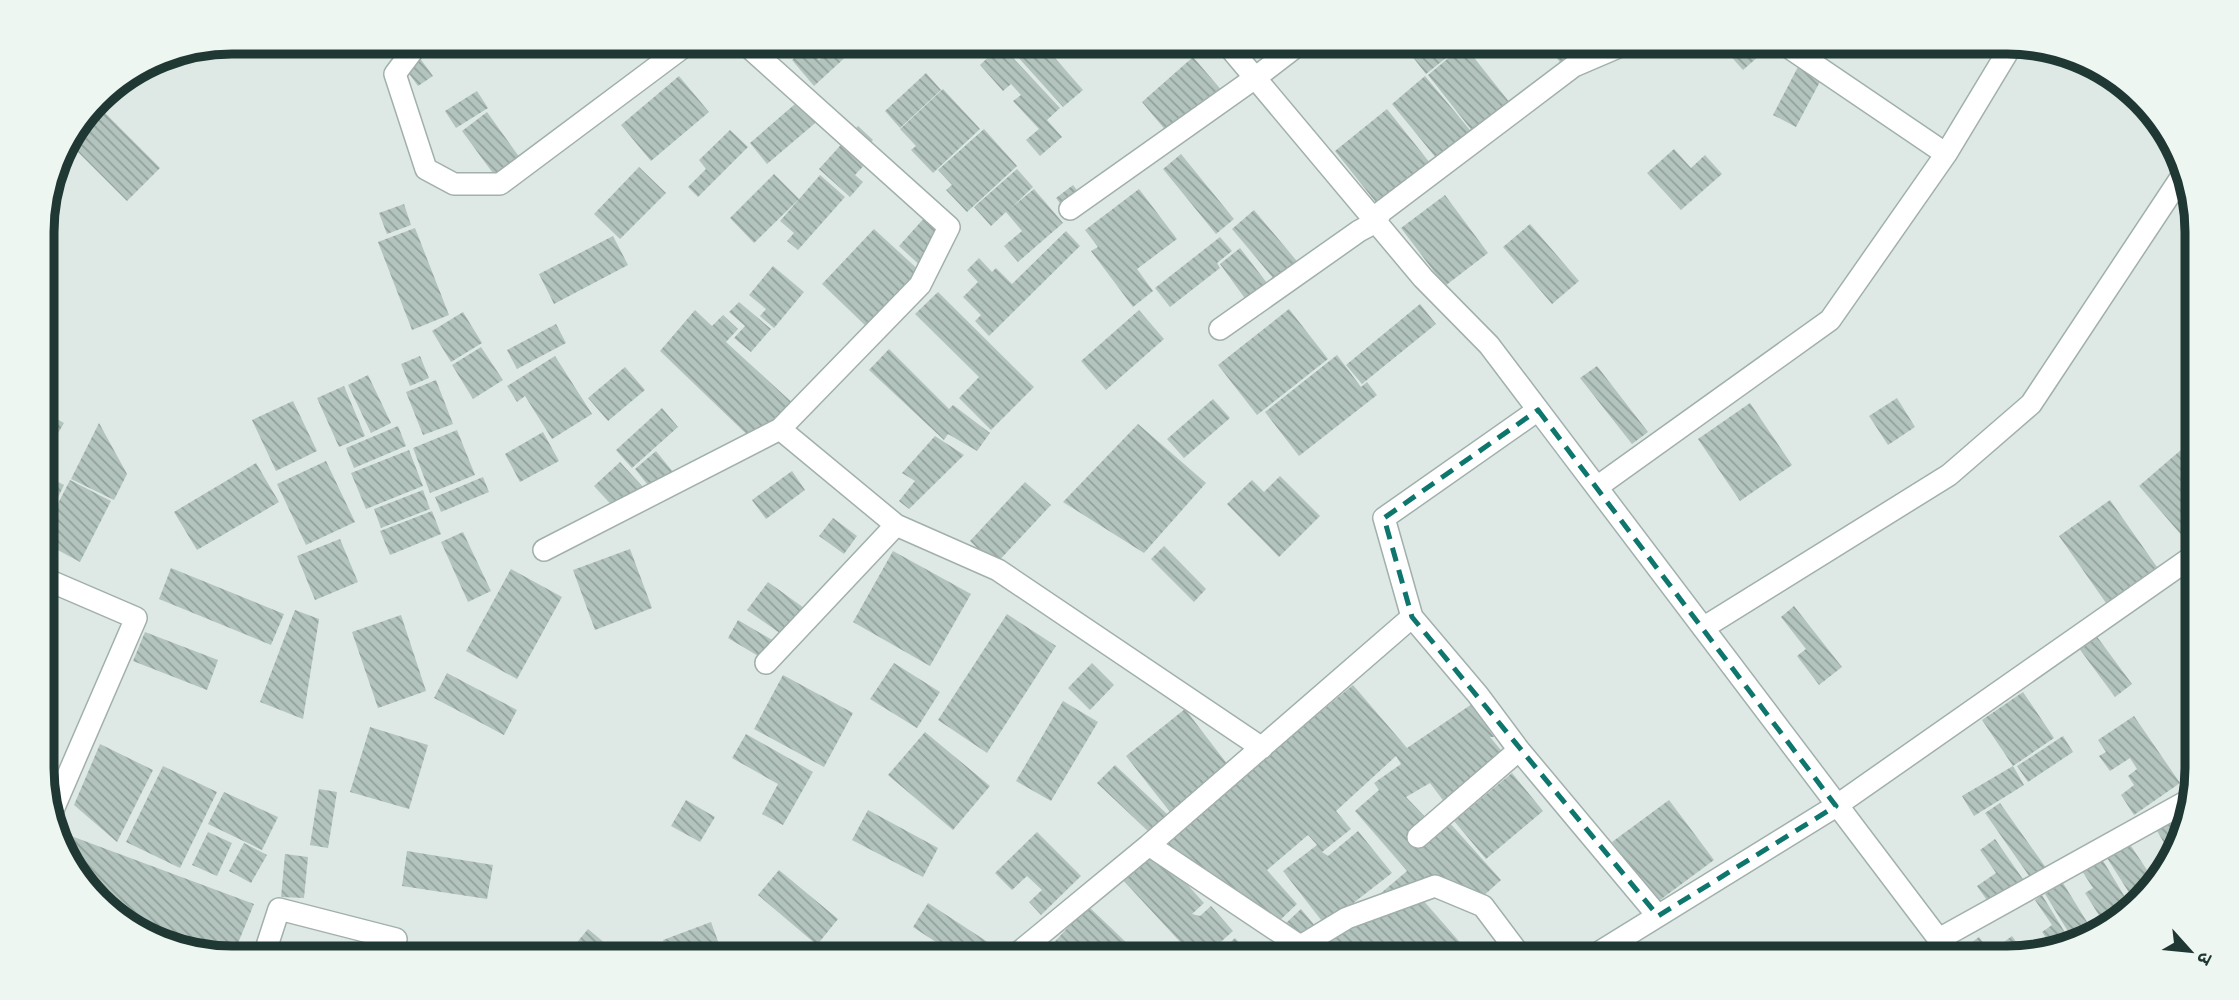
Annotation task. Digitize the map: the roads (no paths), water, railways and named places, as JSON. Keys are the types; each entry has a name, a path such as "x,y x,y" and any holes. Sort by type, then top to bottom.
{"street":[{"path":"1235,54 1423,278 1489,345 1943,945"},
{"path":"1070,209 1286,54"},
{"path":"1220,329 1359,231 1377,222 1381,212 1574,66 1601,54"},
{"path":"1799,54 1946,154"},
{"path":"1597,487 1830,320 1946,154 2006,54"},
{"path":"409,55 395,74 426,169 454,184 500,184 673,55"},
{"path":"544,550 780,429 920,285 949,227 757,55"},
{"path":"1703,628 1949,475 2031,404 2178,182"},
{"path":"1538,410 1384,518 1412,617 1658,916"},
{"path":"780,429 896,525 998,570 1262,748"},
{"path":"766,663 896,525"},
{"path":"1611,945 1836,806 2185,562"},
{"path":"54,583 136,618 58,800"},
{"path":"1027,946 1149,845 1412,617"},
{"path":"1419,837 1519,750"},
{"path":"1939,939 2180,805"},
{"path":"1149,845 1299,945"},
{"path":"1301,945 1347,918 1435,886 1483,906 1512,945"},
{"path":"267,946 279,908 396,939 395,946"}]}
